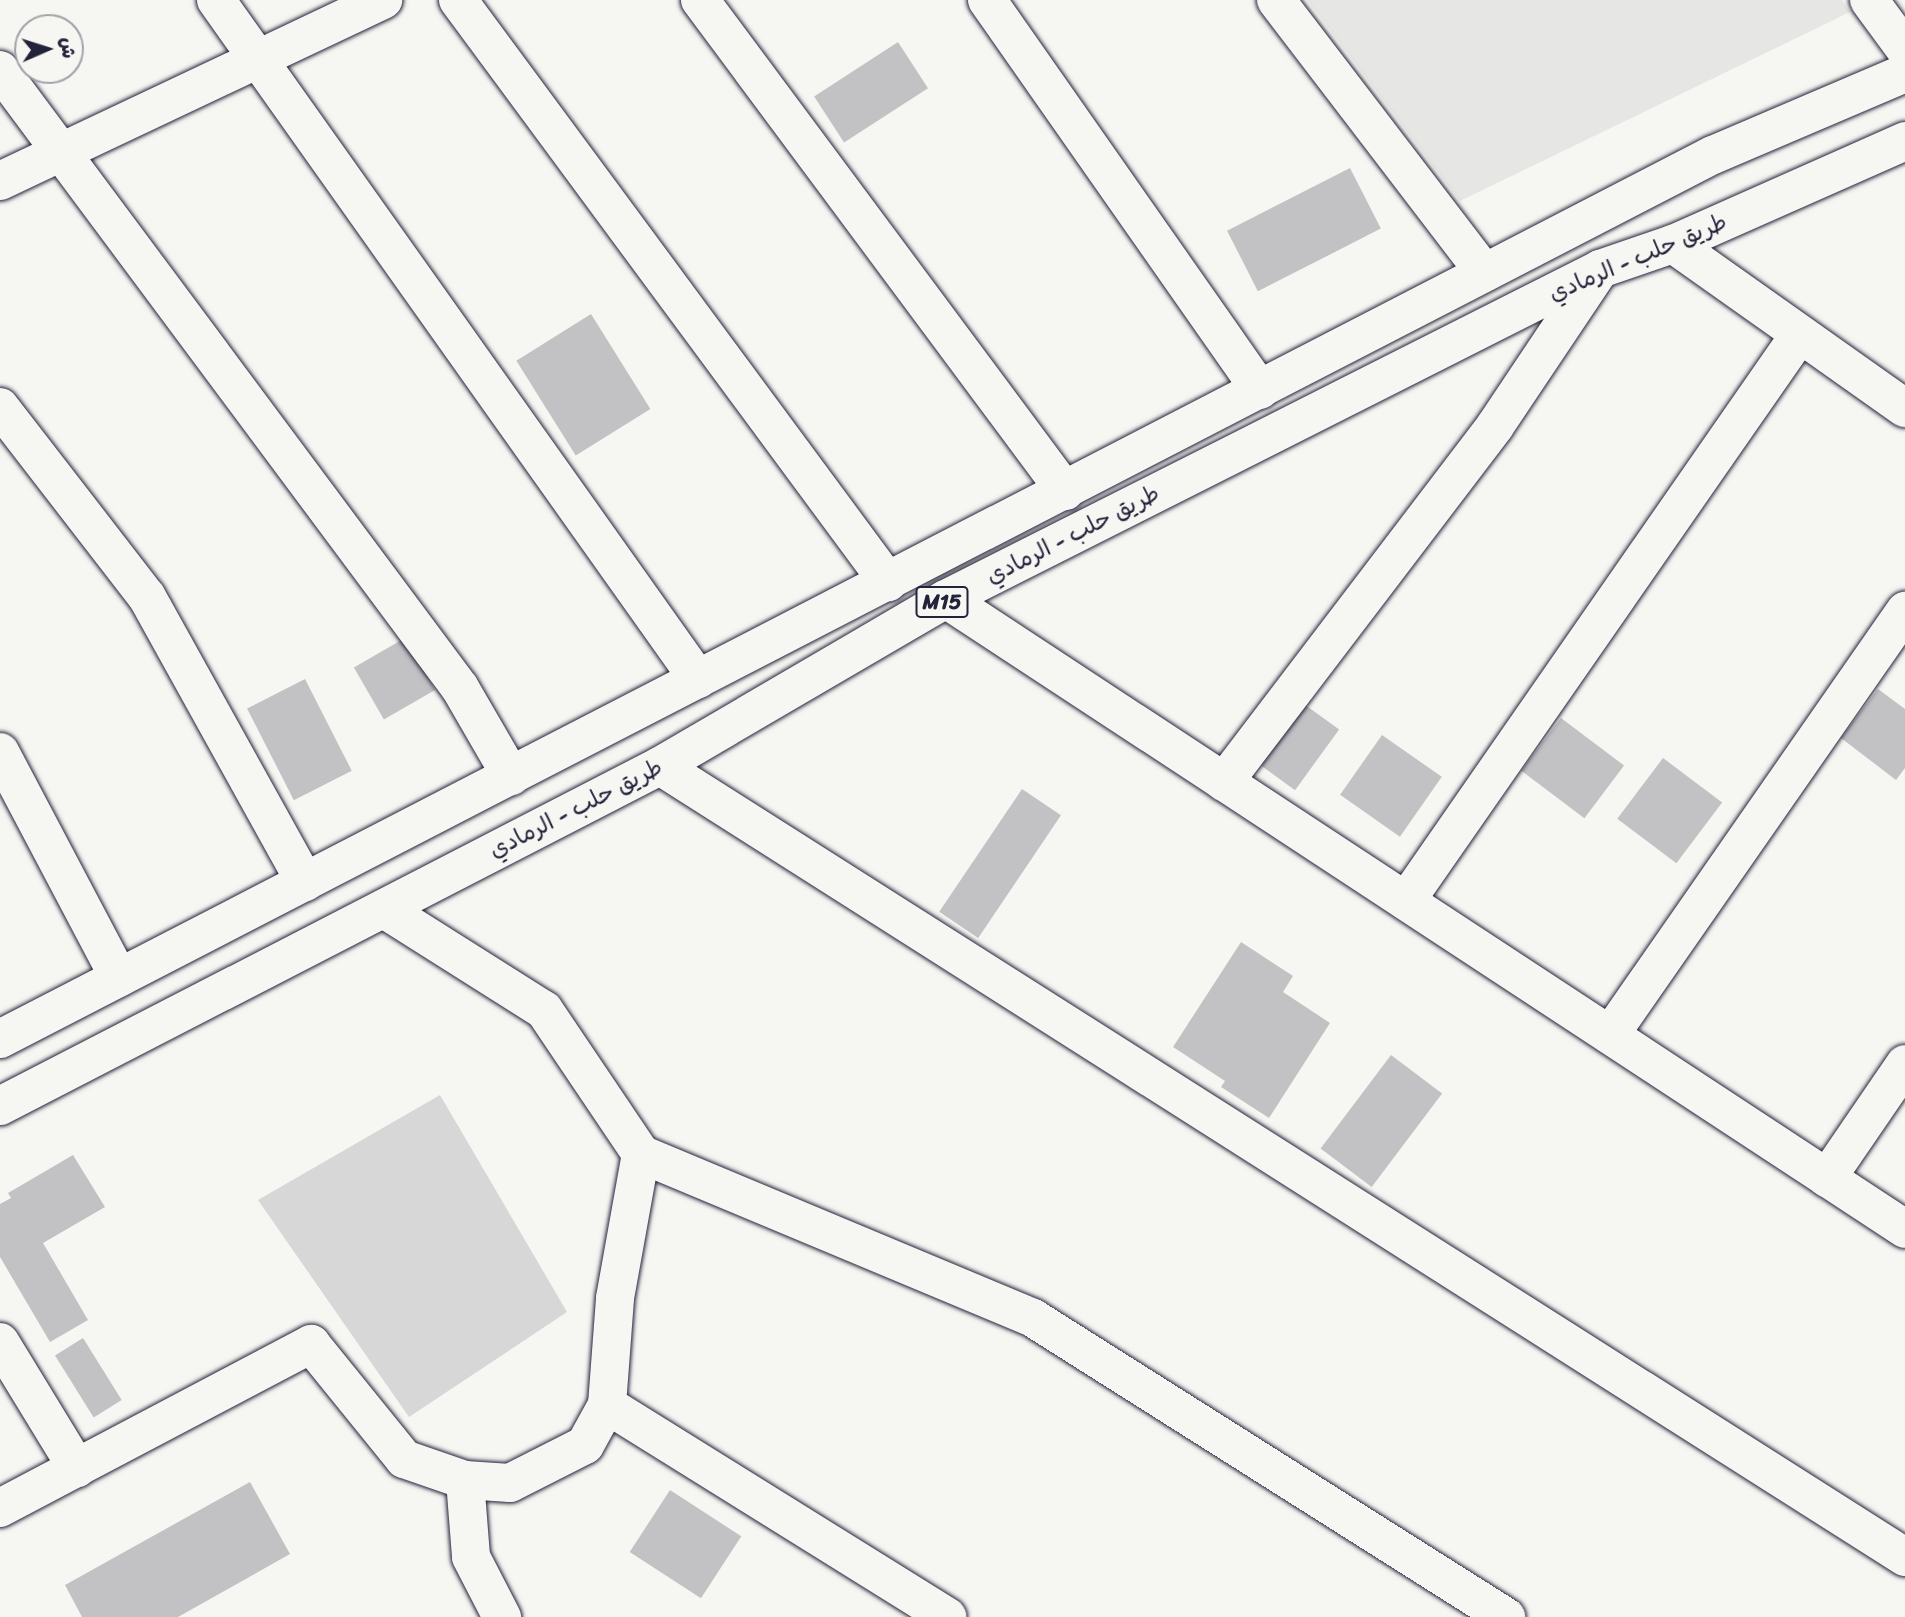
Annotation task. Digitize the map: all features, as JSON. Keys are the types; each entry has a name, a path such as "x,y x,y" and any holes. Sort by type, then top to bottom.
{"main road":[{"path":"216,0 261,58 698,679"},
{"path":"0,181 383,0"},
{"path":"458,0 888,582"},
{"path":"700,0 1065,491"},
{"path":"987,0 1260,390"},
{"path":"1276,0 1484,272"},
{"path":"1868,0 1905,49"},
{"path":"0,70 460,688 511,776"},
{"name":"طريق حلب - الرمادي","path":"0,1039 1713,155 1905,73"},
{"name":"طريق حلب - الرمادي","path":"0,1107 660,766 946,599 1600,269 1673,244 1905,141"},
{"path":"1673,244 1905,408"},
{"path":"1224,782 1494,426 1600,269"},
{"path":"1406,901 1800,334"},
{"path":"0,407 146,597 305,882"},
{"path":"946,599 1905,1229"},
{"path":"1610,1035 1905,611"},
{"path":"0,752 119,978"},
{"path":"660,766 1905,1557"},
{"path":"384,909 544,1010 640,1154 1032,1318 1506,1617"},
{"path":"1826,1178 1905,1064"},
{"path":"0,1508 311,1344 404,1459 465,1480 510,1483 585,1445 607,1405 615,1298 640,1154"},
{"path":"0,1342 77,1468"},
{"path":"607,1405 947,1617"},
{"path":"465,1480 471,1557 502,1617"}],"shaded area":[{"path":"1307,0 1842,0 1850,12 1460,201"},
{"path":"440,1095 567,1312 409,1417 258,1200"}],"building":[{"path":"898,42 928,88 844,143 814,96"},
{"path":"1350,168 1381,229 1258,291 1227,231"},
{"path":"591,314 650,409 576,456 516,361"},
{"path":"405,638 435,690 384,719 354,668"},
{"path":"305,679 352,771 294,800 247,709"},
{"path":"1878,689 1905,709 1905,768 1896,780 1841,738"},
{"path":"1293,696 1339,730 1295,790 1249,757"},
{"path":"1561,718 1624,766 1584,818 1521,771"},
{"path":"1382,735 1442,777 1400,837 1340,795"},
{"path":"1663,758 1722,803 1676,863 1617,819"},
{"path":"1022,789 1061,815 978,938 939,912"},
{"path":"1241,942 1293,976 1283,992 1330,1023 1269,1118 1221,1087 1225,1081 1173,1047"},
{"path":"1391,1055 1442,1094 1372,1187 1321,1148"},
{"path":"73,1155 105,1207 43,1243 88,1320 50,1342 0,1257 0,1204 11,1198 8,1193"},
{"path":"83,1338 122,1400 94,1417 55,1355"},
{"path":"250,1482 290,1554 178,1617 82,1617 65,1585"},
{"path":"670,1490 741,1536 701,1598 630,1552"}]}
